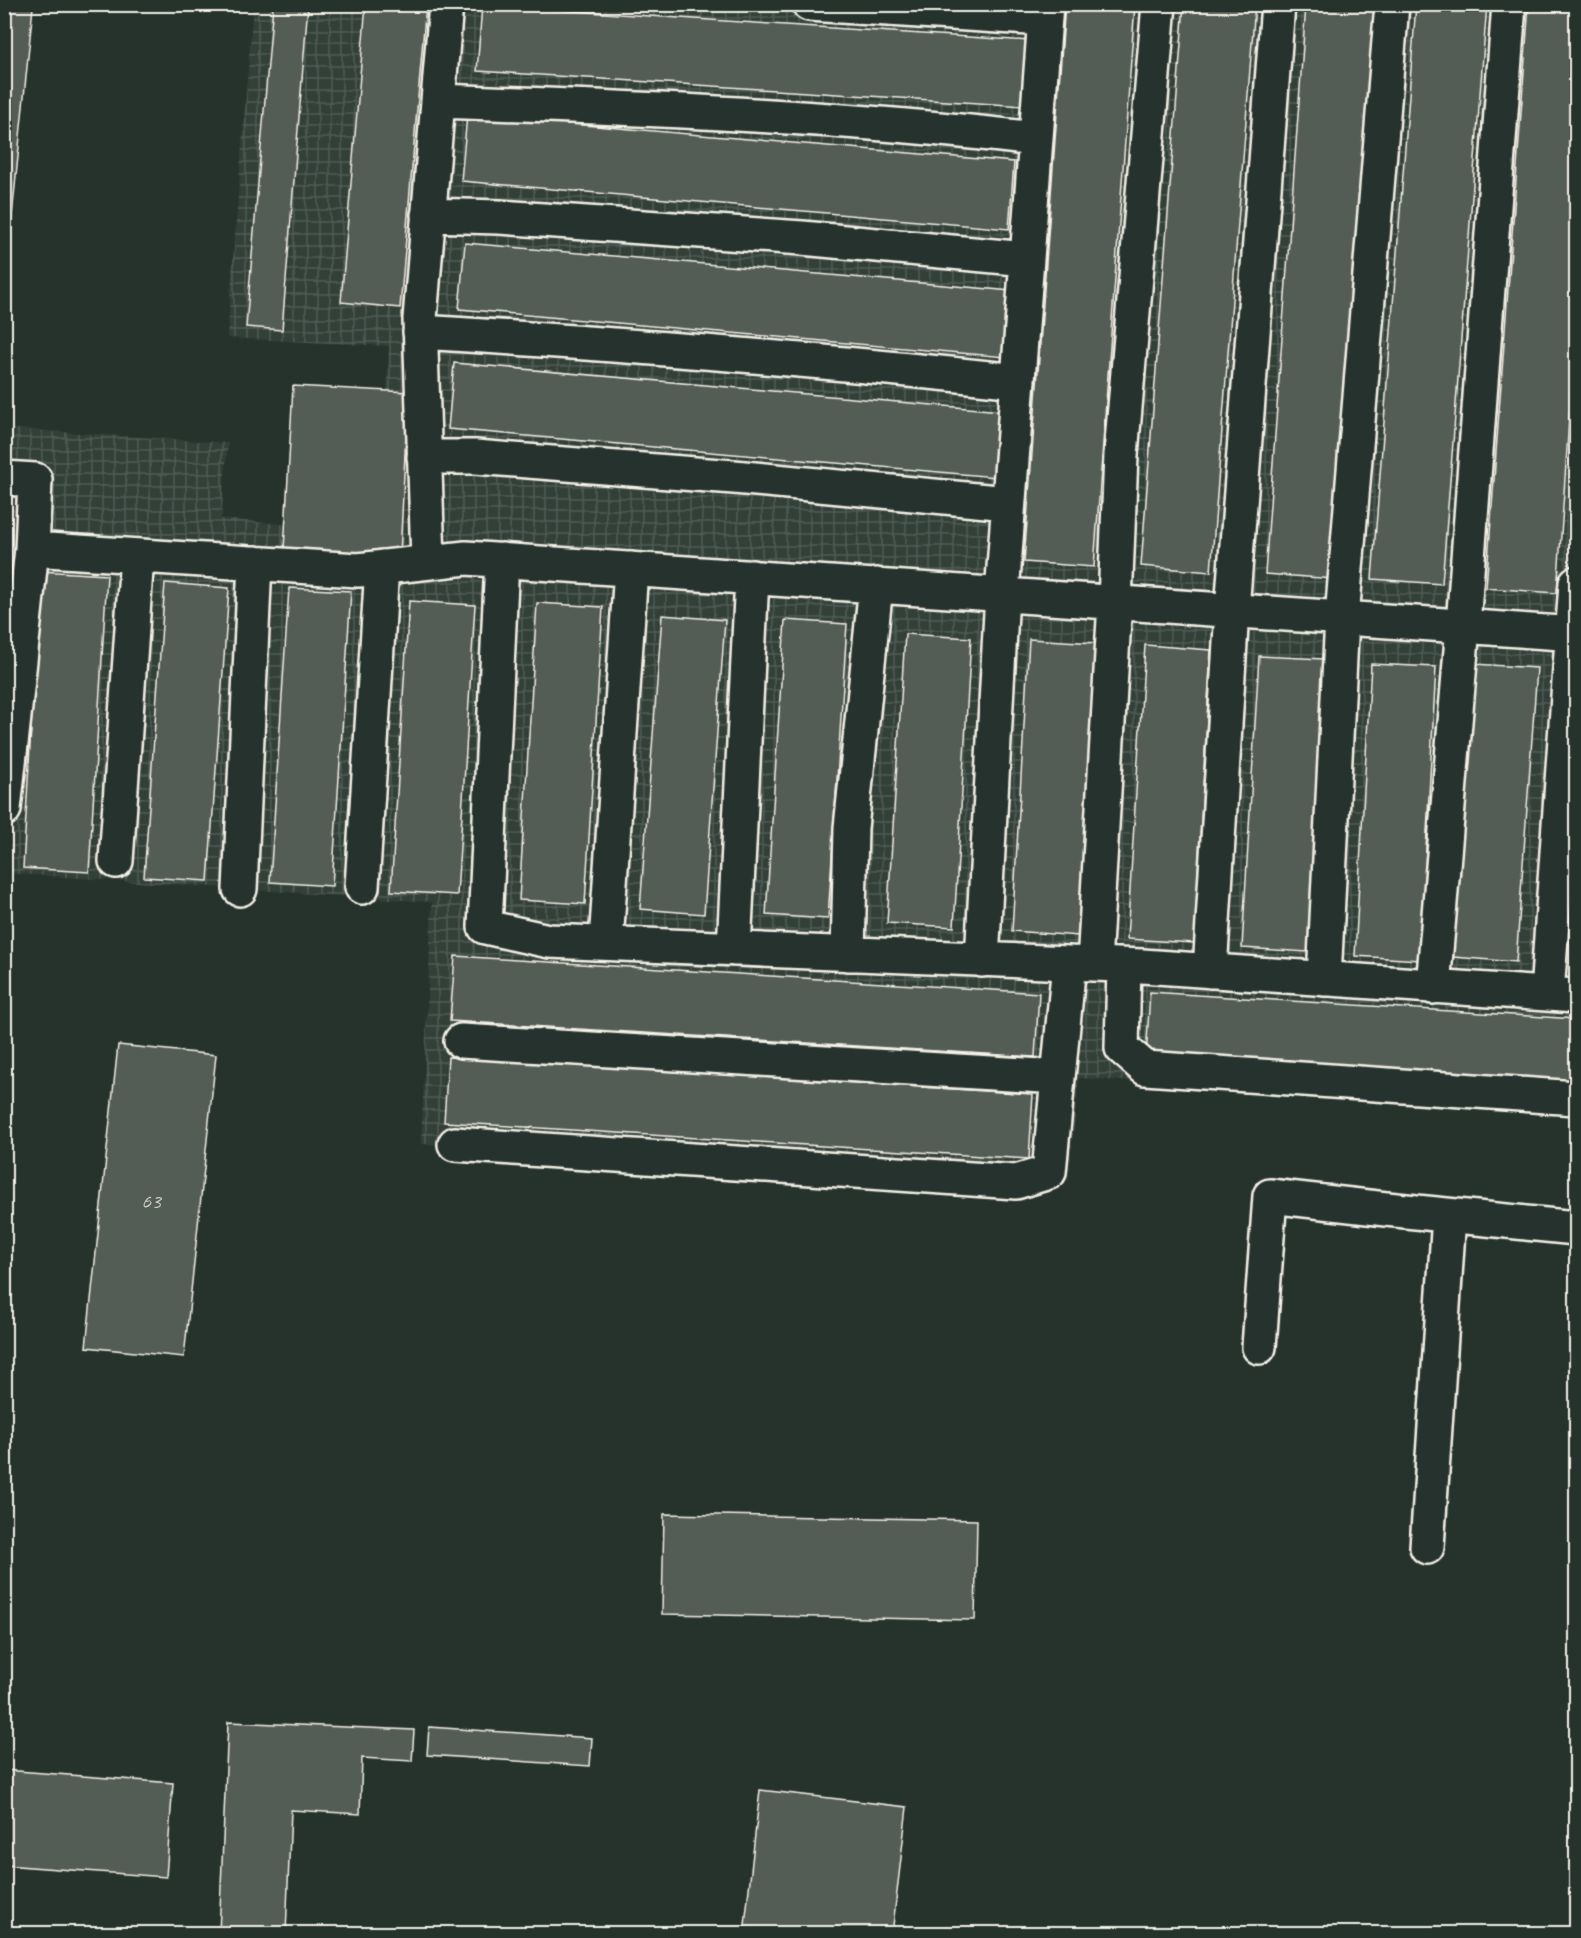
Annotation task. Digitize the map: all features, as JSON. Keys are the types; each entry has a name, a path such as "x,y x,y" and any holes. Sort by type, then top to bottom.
{"lane":[{"path":"428,561 420,332 446,4"},
{"path":"809,4 1045,12 1008,503 982,960"},
{"path":"455,1144 1016,1182 1049,1172 1058,1077 1096,964 1121,455 1160,4"},
{"path":"1210,971 1232,610 1278,4"},
{"path":"1324,979 1342,618 1392,4"},
{"path":"1433,987 1463,626 1509,4"},
{"path":"438,101 591,107 926,126 1035,139"},
{"path":"428,215 499,217 802,238 1027,259"},
{"path":"420,332 568,341 874,366 1018,381"},
{"path":"424,457 475,457 734,477 1008,503"},
{"path":"4,478 35,480 32,549 16,591 4,809"},
{"path":"32,549 358,570 466,558 1575,633"},
{"path":"116,861 137,556"},
{"path":"502,560 485,927 549,941 1096,964 1562,995 1576,583"},
{"path":"240,889 255,563"},
{"path":"362,887 382,567"},
{"path":"606,943 631,568"},
{"path":"734,949 752,577"},
{"path":"848,954 851,828 876,585"},
{"path":"1096,964 1122,1048 1145,1068 1576,1098"},
{"path":"461,1041 1058,1077"},
{"path":"1259,1347 1270,1196 1576,1228"},
{"path":"1427,1547 1449,1215"}],"shaded area":[{"path":"253,5 1576,5 1576,1115 1079,1078 1068,1180 421,1144 432,902 5,873 4,428 228,443 221,519 380,532 389,346 227,338"}],"building":[{"path":"4,4 33,7 4,296"},
{"path":"273,4 308,4 282,330 246,327"},
{"path":"366,4 426,4 400,308 341,302"},
{"path":"1065,4 1135,4 1094,567 1024,562"},
{"path":"1184,4 1255,4 1211,572 1141,566"},
{"path":"1306,4 1376,4 1335,579 1265,574"},
{"path":"1416,4 1487,4 1442,584 1372,579"},
{"path":"1529,4 1576,4 1576,319 1557,593 1486,588"},
{"path":"482,5 1030,41 1025,106 477,71"},
{"path":"467,115 1014,162 1009,229 461,181"},
{"path":"465,243 1012,291 1006,357 459,309"},
{"path":"454,363 1001,411 996,477 448,429"},
{"path":"293,386 408,392 400,556 284,550"},
{"path":"4,497 9,498 5,567 4,567"},
{"path":"40,571 107,575 89,872 23,868"},
{"path":"165,583 229,588 208,881 144,877"},
{"path":"289,588 351,591 332,886 270,882"},
{"path":"409,601 475,605 457,895 391,891"},
{"path":"537,603 603,607 585,904 519,900"},
{"path":"662,615 725,620 704,914 640,909"},
{"path":"785,620 847,624 828,919 766,915"},
{"path":"905,634 971,638 954,927 887,923"},
{"path":"1029,639 1096,643 1079,936 1012,931"},
{"path":"1145,645 1211,650 1194,943 1127,939"},
{"path":"1259,656 1324,659 1308,952 1242,948"},
{"path":"1371,664 1436,667 1420,960 1355,956"},
{"path":"1474,664 1537,668 1516,962 1453,957"},
{"path":"455,956 1039,993 1035,1057 450,1021"},
{"path":"1150,992 1576,1019 1576,1086 1146,1058"},
{"path":"118,1045 216,1055 184,1357 86,1347"},
{"path":"448,1057 1033,1094 1029,1159 444,1122"},
{"path":"664,1514 977,1520 975,1620 662,1614"},
{"path":"228,1722 414,1730 412,1761 362,1758 360,1814 291,1810 286,1934 219,1934"},
{"path":"429,1727 592,1738 590,1766 427,1755"},
{"path":"4,1770 173,1783 166,1877 4,1865"},
{"path":"760,1790 907,1807 892,1934 744,1934"}]}
